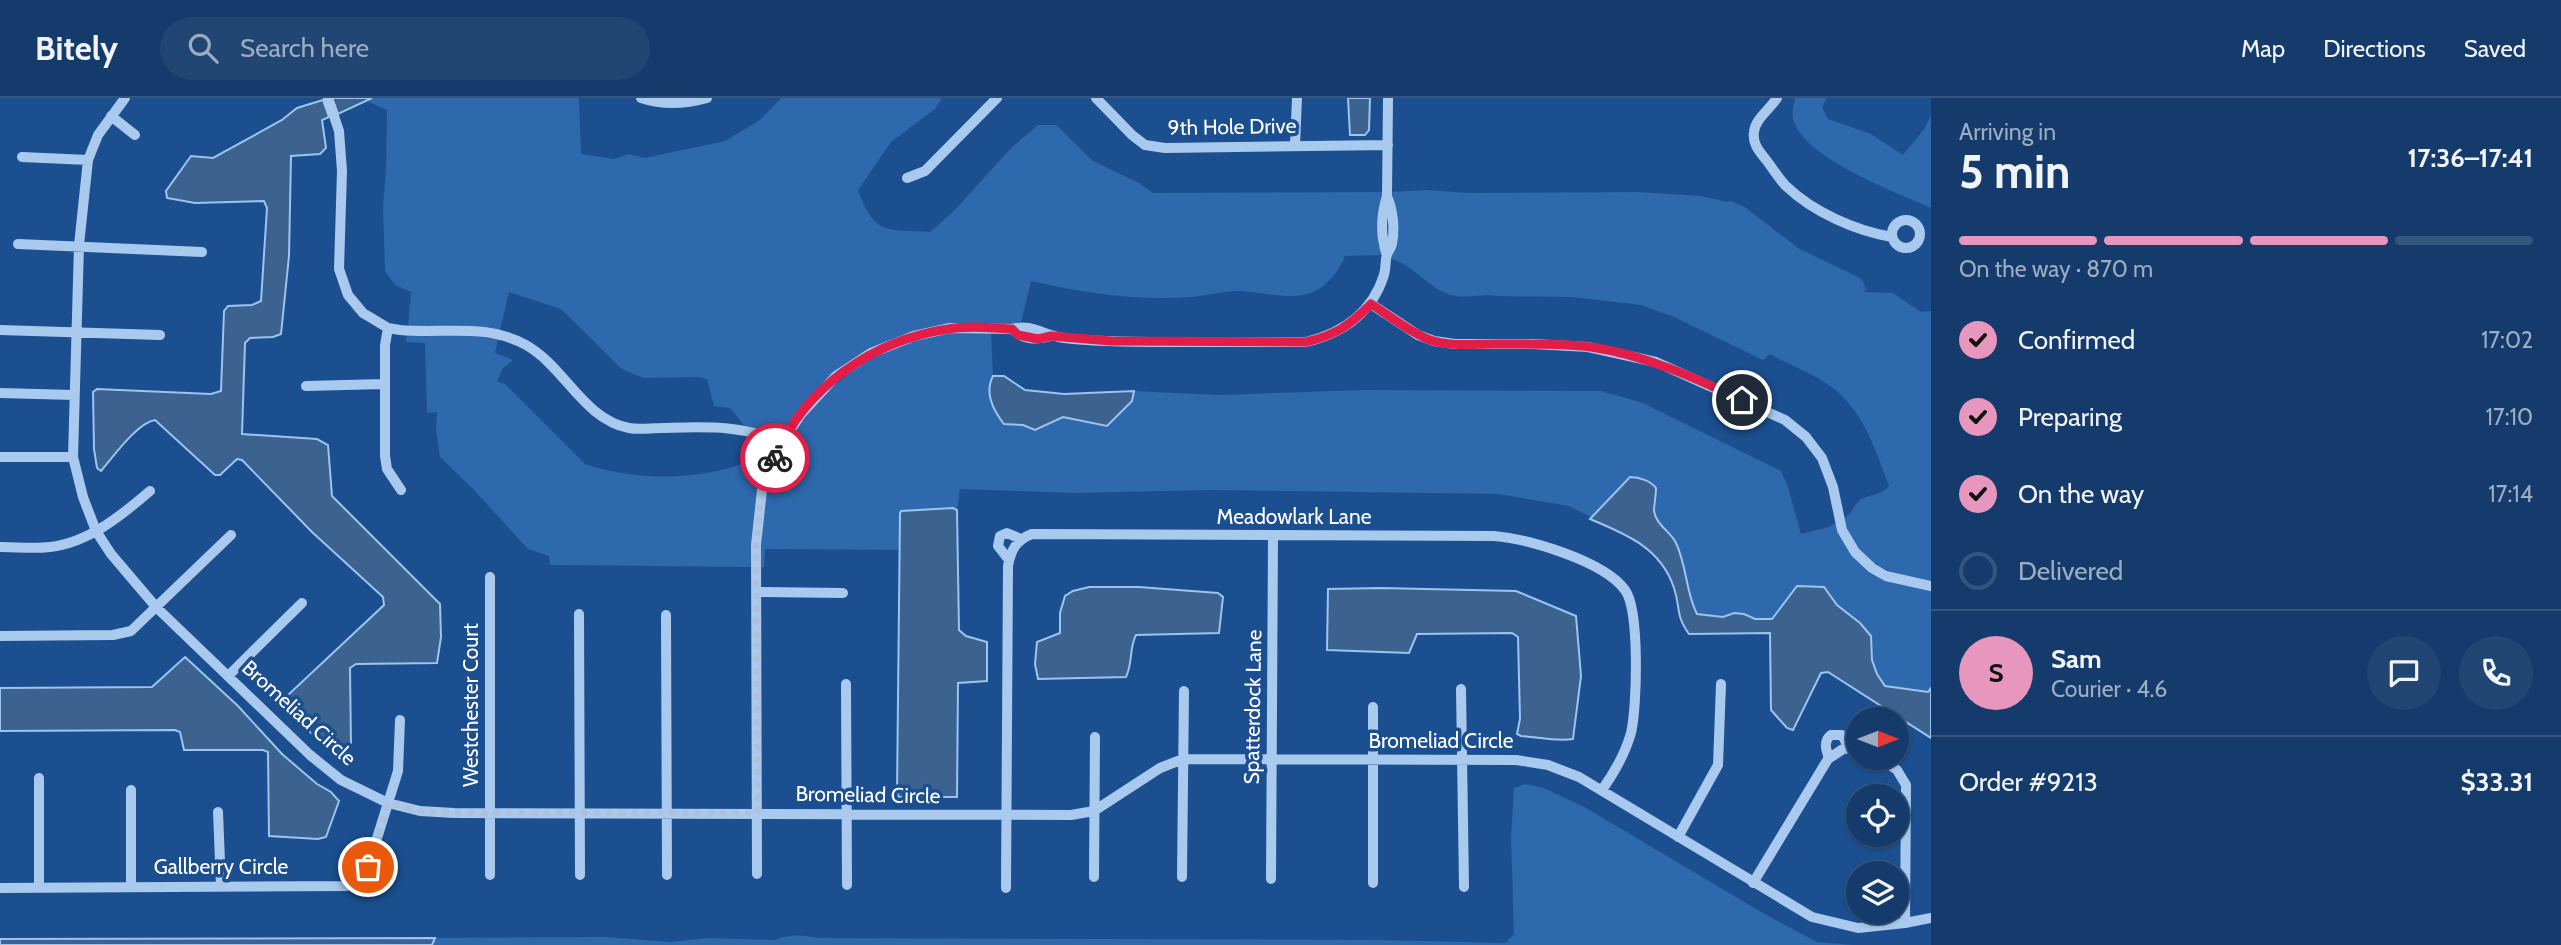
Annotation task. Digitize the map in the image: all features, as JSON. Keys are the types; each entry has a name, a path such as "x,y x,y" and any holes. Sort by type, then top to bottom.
{"street":[{"name":"Bromeliad Circle","path":"125,98 99,135 88,160 79,245 73,457 83,497 96,531 111,554 156,607 310,755 341,780 388,803 420,811 1071,815 1094,811 1160,768 1183,759 1462,759 1535,762 1569,773 1602,790 1812,917 1858,928 1896,924"},
{"path":"328,98 339,131 341,158 339,269 348,295 363,313 388,328 411,331 480,331 520,342 548,361 605,419 630,428 748,429 782,443"},
{"path":"641,98 655,103 694,102 707,98"},
{"path":"907,178 925,171 997,98"},
{"name":"9th Hole Drive","path":"1096,98 1145,145 1165,148 1388,145"},
{"path":"1296,145 1297,98"},
{"path":"757,874 756,545 762,490 782,443 801,414 836,376 871,354 914,336 950,328 1012,329 1020,326 1042,330 1051,336 1111,341 1306,342 1329,337 1351,324 1371,304 1384,275 1387,255 1383,244 1383,209 1387,196 1388,98"},
{"path":"1777,98 1768,112 1755,123 1753,136 1756,147 1786,186 1828,214 1876,234 1892,237"},
{"path":"111,116 135,135"},
{"path":"23,157 88,160"},
{"path":"18,244 202,252"},
{"path":"1371,304 1418,335 1434,341 1455,344 1588,347 1656,362 1785,420 1806,437 1822,458 1833,486 1842,530 1855,552 1872,568 1886,576 1931,586"},
{"path":"388,328 384,384 385,463 401,490"},
{"path":"0,330 160,335"},
{"path":"306,386 384,384"},
{"path":"0,393 74,395"},
{"path":"0,457 73,457"},
{"path":"0,547 50,547 71,542 96,531 125,512 149,491"},
{"name":"Meadowlark Lane","path":"1009,560 998,546 1000,536 1010,533 1021,539 1037,533 1509,537 1552,548 1608,574 1628,594 1633,611 1634,716 1623,756 1602,790"},
{"path":"0,636 113,635 131,631 231,535"},
{"name":"Spatterdock Lane","path":"1271,879 1273,536"},
{"path":"1006,888 1009,560 1013,548 1021,539"},
{"name":"Westchester Court","path":"490,577 490,875"},
{"path":"756,592 843,593"},
{"path":"228,676 302,603"},
{"path":"579,614 580,875"},
{"path":"666,615 667,876"},
{"path":"846,684 847,885"},
{"path":"1678,837 1718,765 1721,684"},
{"path":"1461,689 1464,887"},
{"path":"1182,877 1184,691"},
{"path":"1373,707 1373,883"},
{"name":"Gallberry Circle","path":"0,888 346,886 359,879 368,867 398,771 400,720"},
{"path":"1829,758 1825,746 1827,738 1831,735 1842,735 1846,739"},
{"path":"1094,877 1095,737"},
{"path":"1753,883 1829,758 1838,751 1846,750"},
{"path":"1898,770 1906,785 1905,861"},
{"path":"39,778 39,888"},
{"path":"131,790 131,887"},
{"path":"218,812 220,886"},
{"name":"Bromeliad Circle","path":"1909,922 1931,918"}],"shaded area":[{"path":"332,98 372,98 338,114"},
{"path":"372,98 579,98 581,154 614,159 629,154 645,158 725,141 760,120 781,98 942,98 935,109 891,142 858,190 870,216 884,227 892,230 930,232 954,211 1011,148 1038,125 1056,125 1093,161 1139,183 1153,193 1383,192 1378,209 1378,244 1382,255 1345,256 1341,266 1323,286 1299,296 1234,291 1191,297 1131,297 1031,281 1021,322 1010,325 950,324 869,350 780,437 744,425 730,408 714,406 707,379 643,378 622,369 561,309 509,292 500,330 408,327 411,292 395,285 385,271 383,205 387,110 367,101"},
{"path":"1348,98 1370,98 1369,130 1365,135 1350,135"},
{"path":"1795,98 1827,98 1822,107 1828,119 1871,134 1903,155 1925,128 1931,115 1931,208 1855,174 1817,150 1803,137 1795,124"},
{"path":"323,100 329,117 322,120 326,148 320,154 291,156 289,256 281,334 250,338 245,343 242,434 317,439 328,445 332,496 440,604 441,637 437,663 356,664 350,668 351,748 339,752 328,748 315,737 286,702 288,695 384,605 383,597 312,532 242,460 237,459 220,475 215,475 155,420 133,434 101,471 97,468 94,449 93,392 97,389 211,394 221,391 224,311 228,306 252,305 261,301 267,208 264,201 195,203 167,198 166,191 191,156 213,158 282,120 297,108"},
{"path":"1426,190 1468,193 1637,192 1701,196 1731,201 1746,208 1798,248 1862,279 1866,289 1863,292 1893,293 1921,312 1931,311 1931,581 1888,570 1876,564 1865,557 1849,534 1844,518 1859,501 1882,492 1889,486 1866,429 1853,408 1837,391 1770,354 1763,360 1674,317 1641,305 1572,297 1448,294 1407,266 1391,259 1397,217 1392,192"},
{"path":"991,332 993,376 989,384 1004,424 1023,425 1035,430 1063,417 1107,426 1132,401 1134,391 1217,395 1364,390 1601,391 1643,403 1781,471 1801,534 1835,523 1885,580 1931,590 1931,688 1928,692 1886,686 1877,674 1872,660 1870,636 1860,623 1837,605 1824,587 1772,619 1755,619 1734,613 1723,617 1697,614 1690,597 1679,550 1656,515 1656,488 1614,495 1591,517 1569,506 1498,494 1209,490 1074,493 960,489 957,510 901,511 899,550 765,549 764,568 761,567 764,511 771,477 795,430 826,394 861,365 902,345 948,333"},
{"path":"407,335 461,335 498,339 495,353 513,360 503,368 497,381 505,384 585,464 605,470 645,476 708,473 747,462 747,434 776,445 751,567 550,565 549,556 528,549 440,457 436,430 437,412 427,413 425,343 406,342"},
{"path":"993,376 1004,376 1025,390 1064,394 1134,391 1132,401 1107,426 1063,417 1035,430 1023,425 1004,424 991,401 989,389"},
{"path":"1630,477 1651,483 1656,488 1655,516 1676,543 1697,614 1723,617 1734,613 1755,619 1772,619 1797,586 1824,587 1837,605 1860,623 1871,636 1872,660 1885,686 1928,692 1931,688 1931,738 1909,724 1909,707 1883,707 1828,672 1821,673 1793,730 1787,728 1771,710 1770,633 1689,634 1680,616 1674,588 1660,562 1641,544 1590,519"},
{"path":"953,508 957,510 959,630 966,636 987,642 987,681 958,683 957,797 899,797 900,513"},
{"path":"1089,587 1139,587 1218,593 1223,597 1219,633 1136,635 1126,677 1038,679 1035,664 1037,642 1060,633 1060,613 1065,596"},
{"path":"1328,589 1516,591 1576,616 1581,676 1573,739 1554,740 1517,734 1520,719 1518,637 1512,633 1417,634 1409,653 1327,650"},
{"path":"185,657 238,706 282,754 339,801 326,837 318,839 269,836 268,752 263,750 184,750 180,732 175,730 0,731 0,688 152,687"},
{"path":"1525,784 1544,788 1586,808 1817,942 1852,945 432,945 435,938 605,937 670,942 708,938 775,940 796,936 1506,943 1514,934 1511,837 1514,788"},
{"path":"435,938 432,945 0,945 0,939"}],"way so far":[{"path":"368,867 388,803 420,811 454,813 758,813 756,545 762,490 775,458"}],"route":[{"path":"775,458 801,414 836,376 871,354 914,336 950,328 1012,329 1018,335 1038,339 1051,336 1111,341 1306,342 1329,337 1351,324 1371,304 1418,335 1434,341 1455,344 1588,347 1623,353 1656,362 1742,400"}]}
